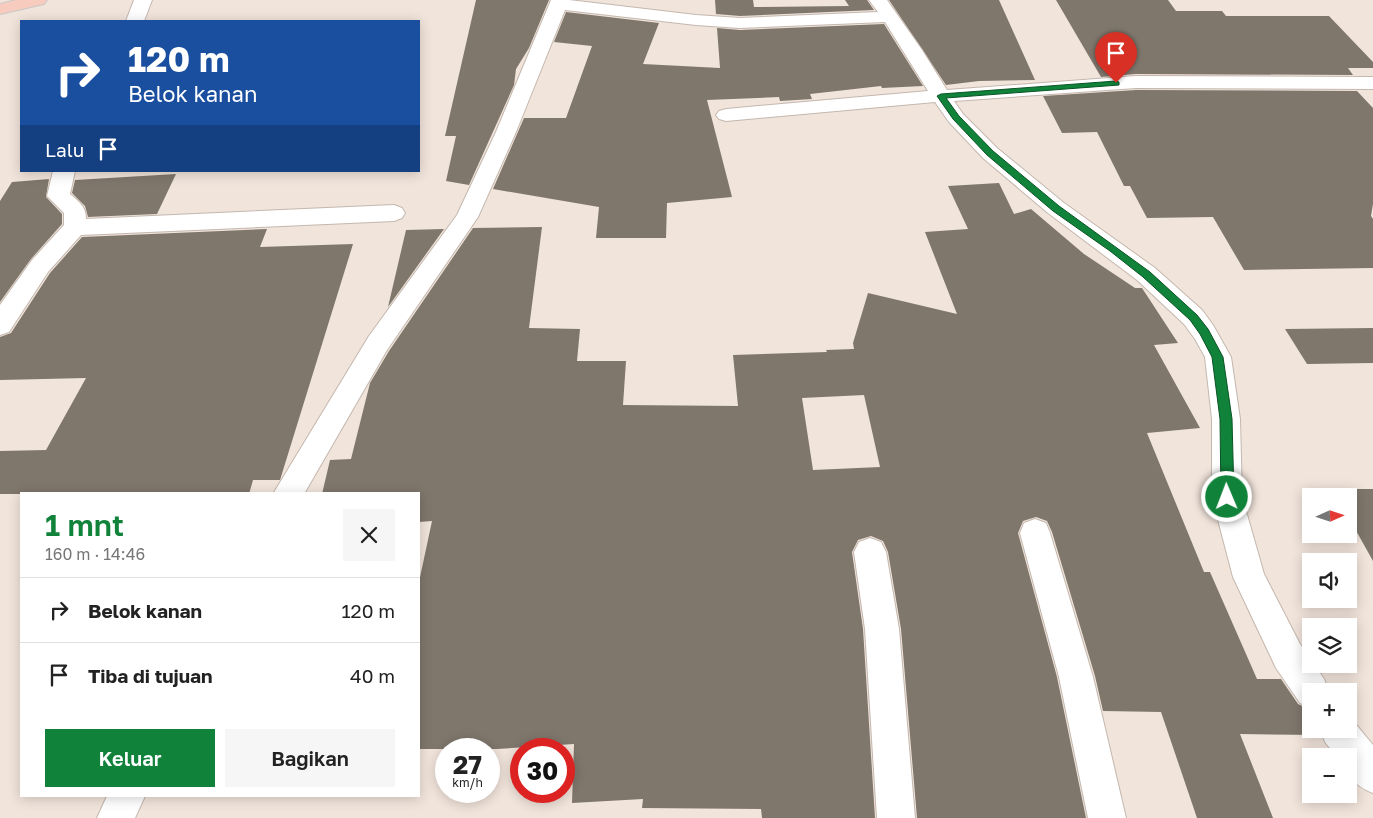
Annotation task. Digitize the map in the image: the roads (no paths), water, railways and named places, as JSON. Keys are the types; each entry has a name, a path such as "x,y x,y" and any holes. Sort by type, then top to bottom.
{"highway":[{"path":"0,9 38,0"}],"street":[{"path":"136,20 143,0"},
{"path":"289,492 378,343 467,217 506,132 559,2 696,20 740,23 884,9 914,50 956,118 990,153 1056,208 1146,274 1193,317 1204,332 1218,357 1226,419 1227,497 1249,577 1288,656 1307,683"},
{"path":"726,115 941,96 1136,82 1373,83"},
{"path":"0,325 40,266 75,227 75,210 58,196 64,172"},
{"path":"75,227 394,213"},
{"path":"1035,533 1076,677 1107,818"},
{"path":"870,552 882,629 896,818"},
{"path":"1345,738 1373,775"},
{"path":"116,818 126,797"}]}
